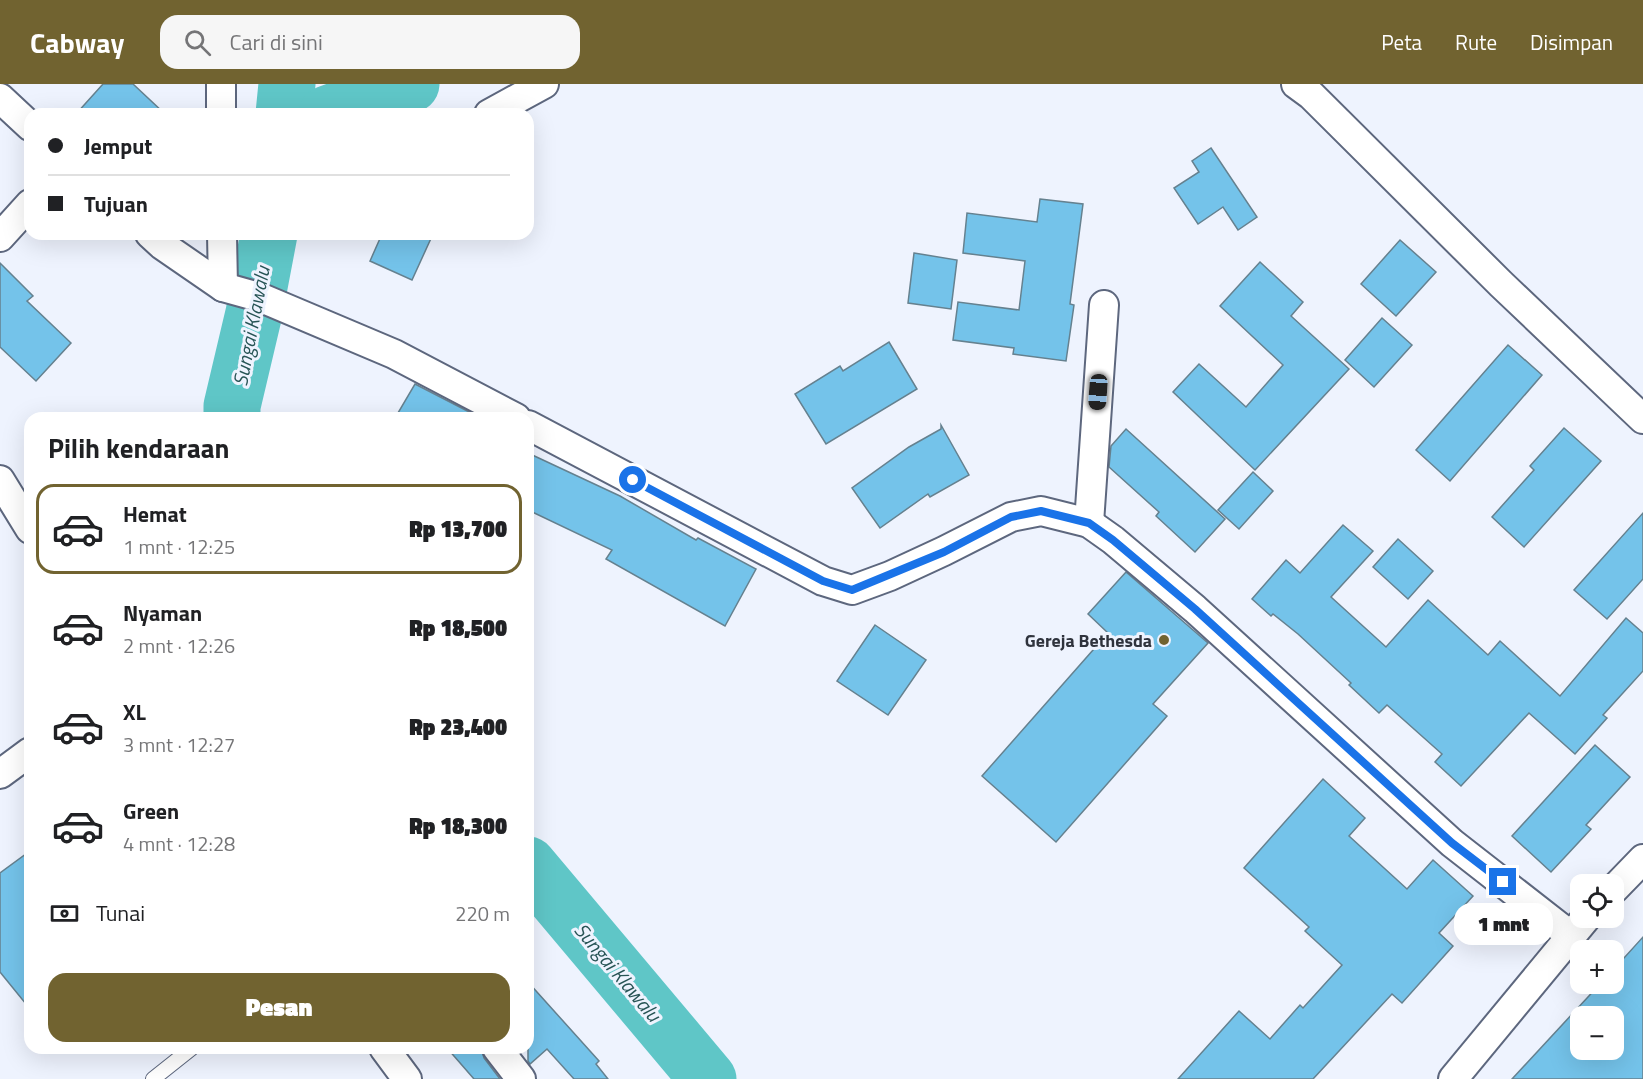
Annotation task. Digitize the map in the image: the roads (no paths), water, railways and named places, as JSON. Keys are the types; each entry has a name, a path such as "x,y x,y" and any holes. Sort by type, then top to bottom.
{"street":[{"path":"221,84 221,108"},
{"path":"500,108 544,84"},
{"path":"1296,84 1311,95 1501,284 1643,419"},
{"path":"0,98 24,120"},
{"path":"0,237 24,211"},
{"path":"157,240 240,292 394,354 505,412"},
{"path":"224,240 240,292"},
{"path":"1089,523 1104,305"},
{"path":"534,428 823,581 852,590 944,552 1011,517 1041,511 1089,523 1113,540 1195,609 1452,843 1570,921"},
{"path":"0,480 24,519"},
{"path":"0,774 24,756"},
{"path":"1624,879 1643,859"},
{"path":"1453,1079 1576,928"},
{"path":"388,1054 407,1079"},
{"path":"502,1054 521,1079"}],"lane":[{"path":"153,1079 184,1054"}],"waterway":[{"name":"Sungai Klawalu","path":"285,108 287,84"},
{"path":"344,108 411,84"},
{"name":"Sungai Klawalu","path":"232,412 268,240"},
{"name":"Sungai Klawalu","path":"534,872 708,1079"}],"place":[{"name":"Gereja Bethesda","path":"1164,640"}]}
